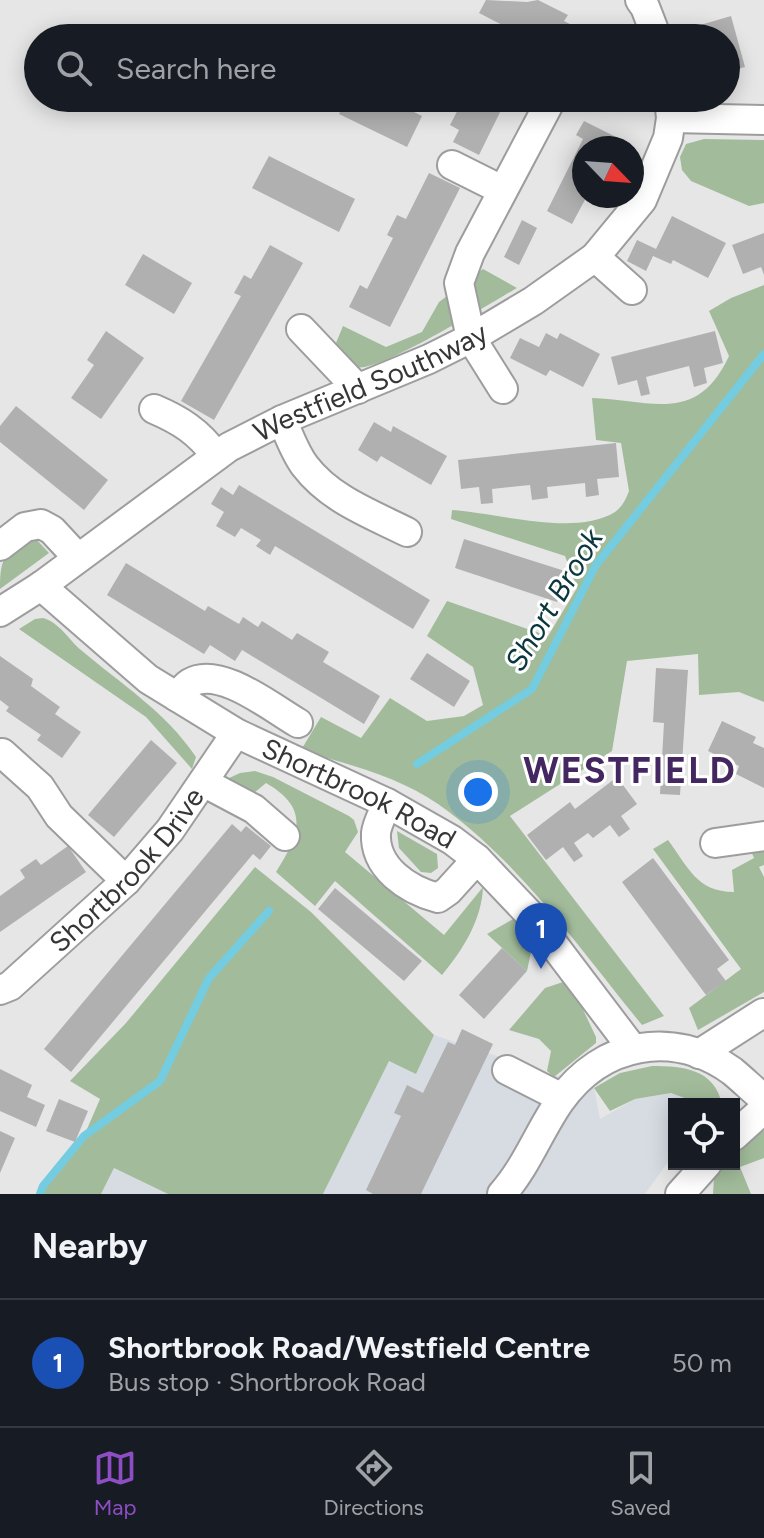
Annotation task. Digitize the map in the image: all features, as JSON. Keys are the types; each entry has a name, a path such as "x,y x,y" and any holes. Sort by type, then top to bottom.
{"street":[{"path":"640,0 652,24"},
{"path":"503,389 471,338 459,283 470,253 544,112"},
{"name":"Westfield Southway","path":"0,612 41,586 216,456 282,420 429,359 471,338 533,301 595,257 642,200 668,138 670,112"},
{"path":"701,112 764,120"},
{"path":"452,165 502,190"},
{"path":"595,257 632,290"},
{"path":"301,329 358,389"},
{"path":"154,409 187,425 204,438 216,456"},
{"path":"282,420 304,464 320,482 342,499 407,532"},
{"path":"0,546 25,527 41,524 52,530 78,558"},
{"name":"Shortbrook Road","path":"41,586 148,679 236,733 387,803 452,840 477,859 535,920 632,1048"},
{"path":"177,697 189,683 207,677 228,681 298,723"},
{"name":"Shortbrook Drive","path":"0,990 10,986 126,881 170,830 236,733"},
{"path":"2,753 40,787 59,816 126,881"},
{"path":"203,782 254,809 285,836"},
{"path":"387,803 376,832 380,857 398,879 411,888 438,898 477,859"},
{"path":"715,843 764,836"},
{"path":"699,1054 763,1013"},
{"path":"502,1194 514,1180 562,1098 603,1061 632,1048 672,1047 699,1054 730,1070 764,1099"},
{"path":"507,1070 562,1098"},
{"path":"740,1131 764,1109"},
{"path":"680,1194 702,1170"}],"shaded area":[{"path":"434,1035 594,1088 600,1119 635,1099 672,1093 687,1098 668,1098 668,1162 645,1194 323,1194 389,1060 416,1073"},
{"path":"114,1168 168,1194 101,1194"}],"green space":[{"path":"704,139 764,140 764,203 749,206 691,181 682,170 680,157 686,144"},
{"path":"483,269 517,288 409,349 367,366 352,365 336,343 343,326 386,347 422,332 439,302"},
{"path":"764,285 764,702 739,692 699,695 698,654 627,661 612,751 510,816 664,1016 642,1025 547,907 468,827 438,804 406,786 301,750 321,717 361,738 390,698 427,721 464,716 483,705 473,667 427,636 447,601 548,636 577,588 565,556 451,519 452,510 558,523 579,523 615,512 624,503 629,491 621,443 596,440 592,398 671,404 702,392 716,378 729,356 709,311"},
{"path":"36,539 49,553 0,589 1,569 6,556"},
{"path":"43,618 59,627 81,650 171,726 196,757 192,769 146,717 19,629 35,619"},
{"path":"255,771 273,777 354,820 358,832 345,852 444,935 483,887 479,911 470,934 442,975 335,881 315,906 276,872 295,834 295,813 290,803 266,783 254,793 227,779"},
{"path":"397,831 437,854 438,868 431,873 421,872 399,848"},
{"path":"668,840 702,883 721,891 734,892 732,870 754,858 751,851 764,848 764,865 759,867 764,877 764,992 698,1030 689,1008 741,969 653,849"},
{"path":"255,867 311,912 434,1035 416,1074 389,1061 323,1194 168,1194 114,1168 101,1194 40,1194 43,1186 84,1136 100,1099 70,1081 126,1023"},
{"path":"515,918 534,937 527,971 487,934"},
{"path":"569,980 596,1043 554,1077 547,1071 551,1051 539,1039 509,1030 545,988"},
{"path":"652,1066 686,1069 705,1077 720,1098 685,1098 671,1093 635,1099 610,1111 594,1088 620,1073"},
{"path":"764,1131 764,1158 740,1167 740,1150 755,1134"},
{"path":"740,1167 751,1194 713,1194 714,1178 721,1170 740,1170"}],"building":[{"path":"486,0 538,0 568,15 564,21 570,24 500,24 479,13"},
{"path":"731,16 733,24 704,24"},
{"path":"740,49 745,67 740,68"},
{"path":"414,112 422,116 407,147 339,114"},
{"path":"457,112 500,112 479,155 453,142 459,130 450,125"},
{"path":"584,121 614,136 578,136"},
{"path":"269,156 355,199 339,232 252,188"},
{"path":"572,161 572,208 581,208 572,224 547,211"},
{"path":"429,173 460,188 390,327 349,307 360,285 367,289 393,238 387,235 397,215 406,219"},
{"path":"672,216 726,243 708,278 673,260 671,264 653,256 646,271 627,261 637,240 656,249"},
{"path":"522,220 537,228 519,265 504,257"},
{"path":"764,233 764,275 761,267 743,274 732,245"},
{"path":"270,245 303,263 214,420 181,401 241,296 234,293 244,275 251,279"},
{"path":"143,254 192,283 174,314 125,285"},
{"path":"106,331 144,358 101,419 71,398 94,365 87,360"},
{"path":"715,331 723,363 704,368 707,383 694,387 689,366 646,377 650,394 641,396 637,380 618,385 611,357"},
{"path":"546,333 557,339 560,333 600,354 583,387 550,370 546,376 510,358 520,338 539,347"},
{"path":"16,406 108,480 84,510 0,442 0,426"},
{"path":"374,422 391,432 393,426 447,456 431,485 381,456 377,462 358,450"},
{"path":"616,443 619,477 597,479 599,495 586,497 585,483 547,487 548,498 532,500 530,485 492,489 493,503 481,504 479,487 461,489 458,460"},
{"path":"239,485 430,600 413,629 275,546 270,555 256,546 261,540 241,528 235,537 216,526 224,512 211,504 221,487 233,495"},
{"path":"464,539 568,572 557,602 455,568"},
{"path":"126,563 205,611 208,606 239,624 243,617 258,627 262,621 292,640 297,633 329,652 323,662 380,696 364,724 242,650 235,661 210,645 204,654 107,595"},
{"path":"427,653 470,681 454,707 410,679"},
{"path":"0,656 33,679 31,686 60,707 55,714 81,732 62,758 37,740 41,735 6,711 9,707 0,700"},
{"path":"656,668 688,670 680,795 660,794 664,723 653,722"},
{"path":"722,721 756,737 753,743 764,748 764,788 736,774 739,766 708,751"},
{"path":"151,740 177,763 114,837 88,815"},
{"path":"617,777 637,804 621,816 630,829 619,837 610,825 593,838 588,833 574,843 583,856 574,862 563,847 546,860 527,835 570,802 575,809"},
{"path":"232,824 241,832 246,826 271,846 260,860 253,854 71,1072 44,1049"},
{"path":"68,846 86,872 0,932 0,896 25,878 20,870 36,859 41,865"},
{"path":"653,858 729,960 717,969 726,981 706,995 622,882"},
{"path":"335,888 422,961 404,981 318,909"},
{"path":"502,948 527,971 484,1019 459,995"},
{"path":"462,1029 493,1044 421,1194 373,1194 366,1190 401,1116 394,1113 407,1085 423,1093 448,1042 455,1045"},
{"path":"0,1069 32,1085 27,1097 45,1105 36,1127 0,1111"},
{"path":"59,1099 88,1111 75,1142 46,1131"},
{"path":"0,1131 15,1138 0,1173"}],"waterway":[{"name":"Short Brook","path":"417,764 532,689 596,565 764,354"},
{"name":"Short Brook","path":"40,1194 43,1186 84,1136 160,1081 209,978 269,911"}],"place":[{"name":"Shortbrook Road/Westfield Centre","path":"541,969"}],"district":[{"name":"WESTFIELD","path":"630,770"}]}
